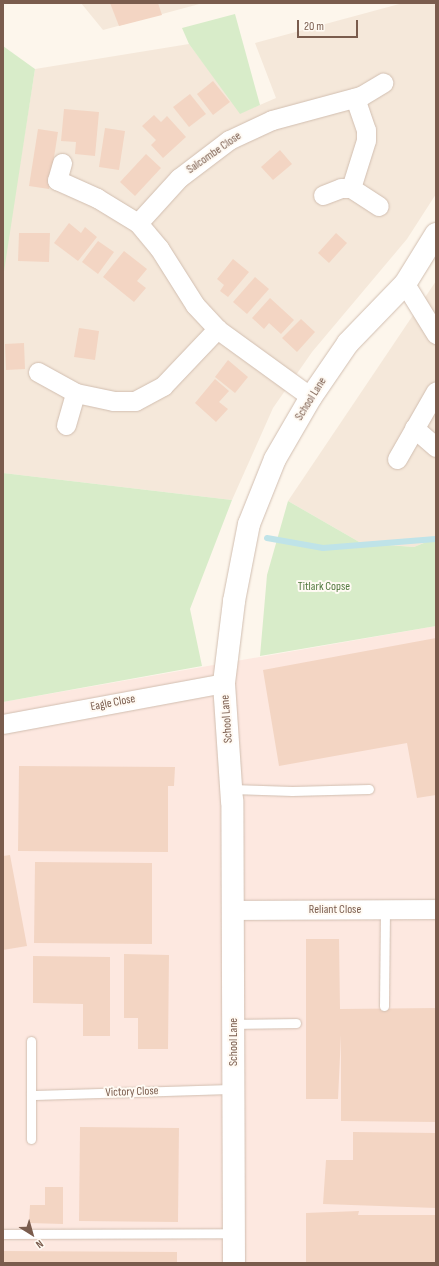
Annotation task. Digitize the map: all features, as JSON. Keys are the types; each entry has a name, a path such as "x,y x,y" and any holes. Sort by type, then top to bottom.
{"street":[{"name":"Salcombe Close","path":"138,223 175,182 229,140 272,120 355,98 384,83"},
{"path":"351,188 366,140 366,130 355,98"},
{"path":"62,163 57,180 97,198 138,223 159,248 194,305 217,329 311,397"},
{"path":"323,195 341,188 351,188 379,206"},
{"name":"School Lane","path":"234,1263 232,789 224,683 234,601 249,524 275,459 311,397 348,343 405,284 436,234"},
{"path":"405,284 436,334"},
{"path":"38,372 75,393 125,402 145,397 163,386 217,329"},
{"path":"397,459 436,391"},
{"path":"66,425 75,393"},
{"path":"414,428 436,447"},
{"name":"Eagle Close","path":"3,724 224,683"},
{"name":"Reliant Close","path":"233,910 436,909"}],"lane":[{"path":"232,789 292,791 369,788"},
{"path":"384,1006 385,910"},
{"path":"234,1024 296,1023"},
{"path":"31,1041 31,1139"},
{"name":"Victory Close","path":"31,1095 234,1089"},
{"path":"3,1234 234,1233"}],"shaded area":[{"path":"81,3 203,3 103,30"},
{"path":"403,3 436,3 436,194 407,239 312,352 273,408 232,500 3,473 3,271 35,69 189,44 241,113 276,98 255,43"},
{"path":"436,281 436,538 414,547 361,543 288,501"},
{"path":"436,626 436,1263 3,1263 3,702"}],"green space":[{"path":"235,14 260,105 240,114 189,44 182,28"},
{"path":"3,46 35,69 3,278"},
{"path":"3,473 232,500 190,609 202,666 3,702"},
{"name":"Titlark Copse","path":"288,501 361,543 414,547 436,538 436,626 260,656 267,575"}],"building":[{"path":"110,3 158,3 162,15 119,26"},
{"path":"213,81 230,102 213,115 197,94"},
{"path":"190,94 206,114 189,127 173,107"},
{"path":"64,109 99,112 95,156 75,154 76,142 61,141"},
{"path":"154,115 161,122 167,116 186,137 163,158 151,145 156,140 142,126"},
{"path":"105,128 125,131 119,170 99,167"},
{"path":"38,129 58,132 49,189 29,186"},
{"path":"280,150 292,164 273,180 261,167"},
{"path":"146,154 161,168 135,196 120,182"},
{"path":"69,223 81,233 85,227 97,237 78,261 54,243"},
{"path":"19,233 50,233 49,262 18,261"},
{"path":"336,233 347,243 329,263 318,253"},
{"path":"98,241 114,252 98,274 82,262"},
{"path":"124,251 147,269 137,281 146,288 134,302 103,277"},
{"path":"233,259 249,272 228,297 220,291 224,285 217,279"},
{"path":"255,277 269,289 247,314 233,302"},
{"path":"270,298 294,320 281,334 269,323 264,329 252,318"},
{"path":"301,319 315,332 297,352 282,338"},
{"path":"79,328 99,331 95,360 74,357"},
{"path":"24,343 25,369 6,370 5,344"},
{"path":"228,360 248,377 235,393 215,377"},
{"path":"215,379 229,391 219,402 228,409 216,422 195,403"},
{"path":"436,638 436,795 417,798 407,743 279,766 263,670"},
{"path":"19,766 175,767 174,786 168,786 168,852 18,851"},
{"path":"10,855 27,946 3,950 3,856"},
{"path":"35,862 152,863 152,944 34,943"},
{"path":"306,939 339,939 340,1009 436,1008 436,1122 341,1121 341,1035 338,1099 306,1099"},
{"path":"124,954 169,955 168,1049 138,1049 138,1018 124,1018"},
{"path":"33,956 110,957 110,1036 83,1036 83,1004 33,1003"},
{"path":"80,1127 179,1128 178,1222 79,1221"},
{"path":"353,1132 436,1133 436,1208 323,1204 326,1160 353,1160"},
{"path":"45,1187 63,1187 63,1224 29,1223 30,1205 45,1205"},
{"path":"359,1211 358,1215 436,1215 436,1263 306,1263 306,1213"},
{"path":"3,1251 177,1252 177,1263 3,1263"}],"waterway":[{"path":"267,538 323,548 436,539"}]}
